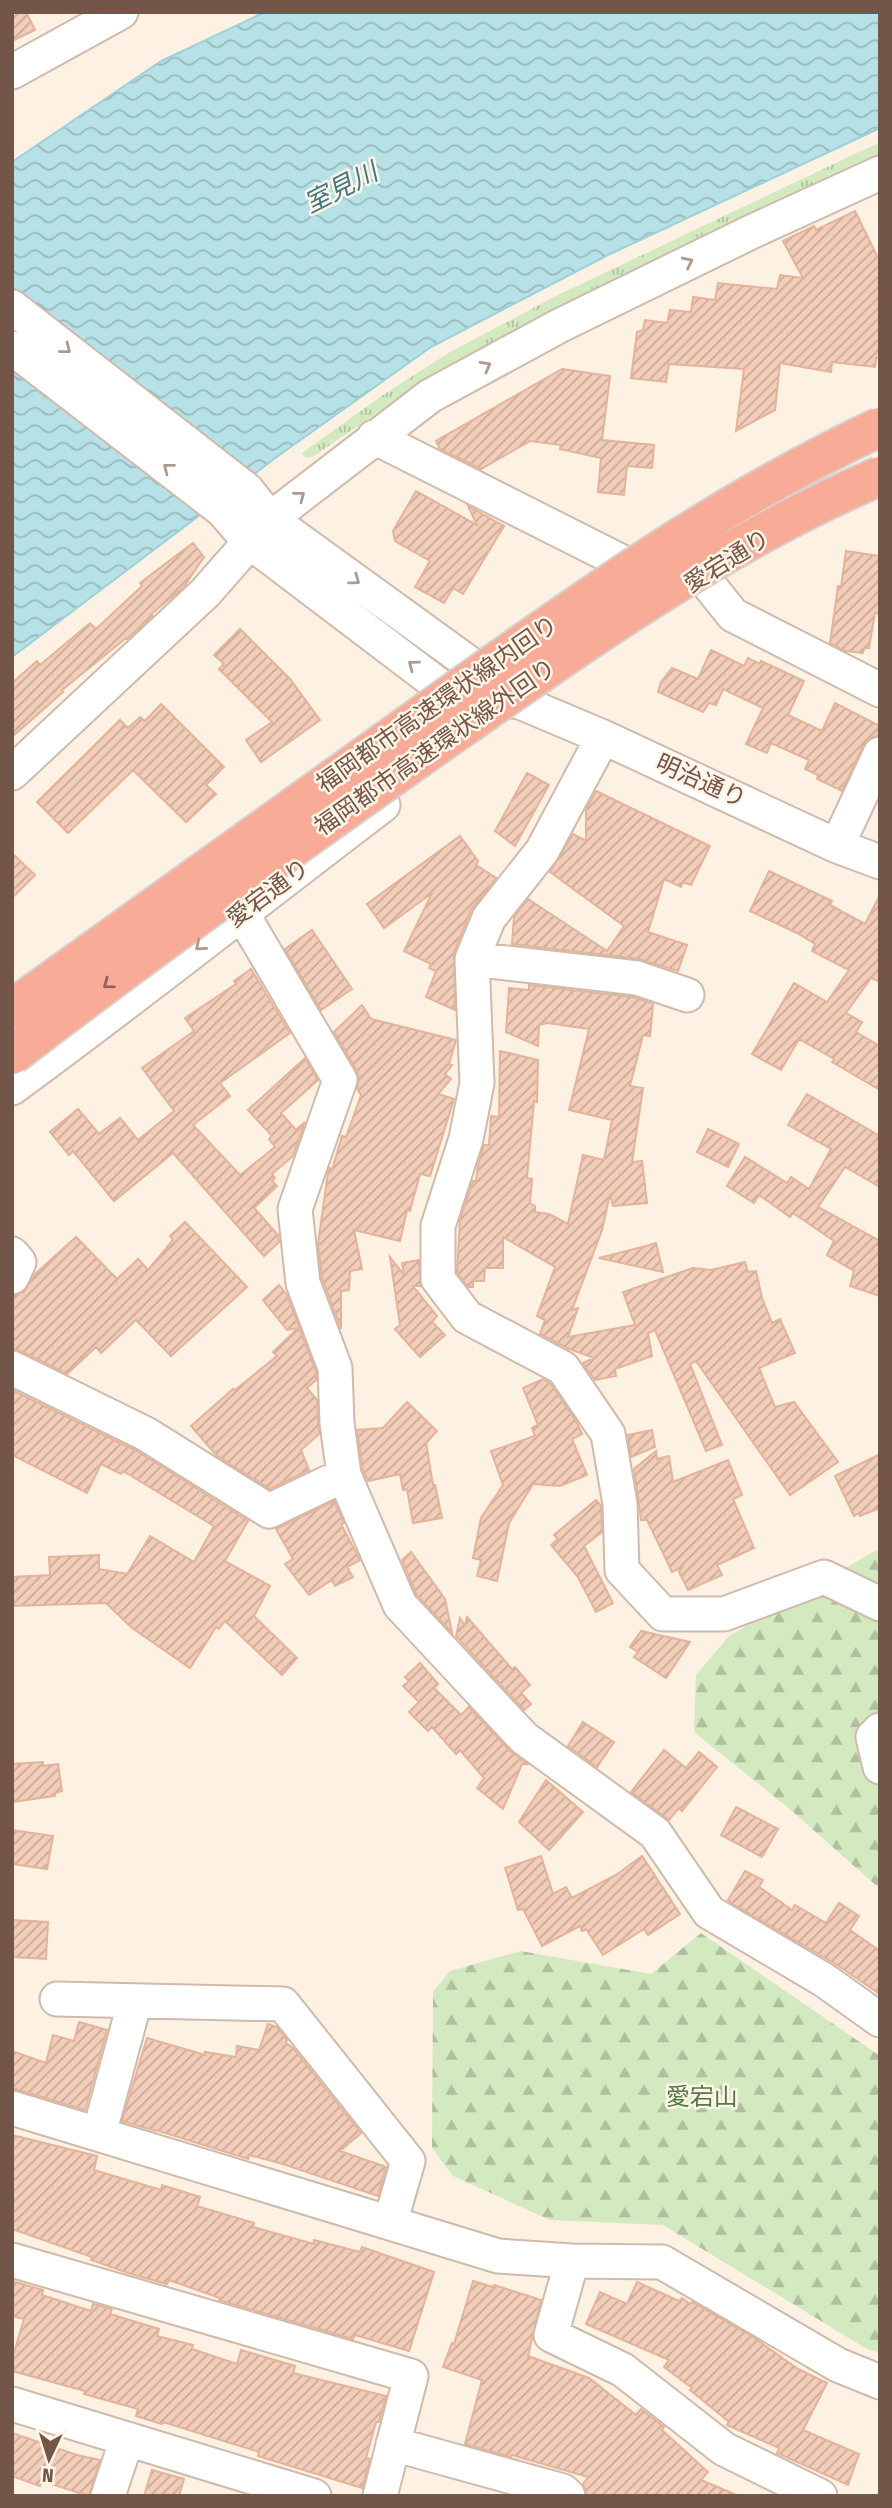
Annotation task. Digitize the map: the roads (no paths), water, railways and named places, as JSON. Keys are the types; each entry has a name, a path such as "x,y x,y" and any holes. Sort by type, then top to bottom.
{"highway":[{"name":"福岡都市高速環状線内回り","path":"12,1009 374,748 657,550 744,497 880,425"},
{"name":"福岡都市高速環状線外回り","path":"12,1055 361,798 581,644 761,532 880,475"}],"street":[{"path":"12,72 116,13"},
{"path":"12,773 205,593 260,531 374,437 430,396 559,326 751,232 880,173"},
{"path":"12,307 234,500"},
{"path":"12,348 234,500"},
{"name":"愛宕通り","path":"12,998 120,916 449,693 485,673 746,489 880,425"},
{"path":"374,437 632,568"},
{"name":"愛宕通り","path":"12,1088 166,974 241,912 520,702 701,575 765,536 880,475"},
{"name":"明治通り","path":"234,500 260,531 449,693 520,702 603,737 837,846 880,862"},
{"name":"明治通り","path":"260,531 485,673 520,702"},
{"path":"701,575 733,615 880,690"},
{"path":"603,737 542,851 489,918 472,959 477,1083 466,1139 438,1226 438,1279 467,1317 564,1368 608,1434 620,1504 622,1570 663,1614 724,1614 824,1577 880,1604"},
{"path":"837,846 880,754"},
{"path":"241,912 341,1080 295,1209 303,1283 334,1368 337,1423 344,1475 400,1605 524,1738 655,1833 709,1912 824,1980 880,2020"},
{"path":"472,959 637,978 687,995"},
{"path":"12,1254 19,1262 12,1277"},
{"path":"12,1368 146,1434 269,1511 344,1475"},
{"path":"880,1730 873,1737 880,1767"},
{"path":"57,1999 284,2004 408,2161 390,2223"},
{"path":"99,2134 135,2001"},
{"path":"12,2108 498,2256 572,2262 662,2262 838,2365 880,2382"},
{"path":"12,2260 411,2376 380,2496"},
{"path":"572,2262 551,2335 624,2370 724,2449 820,2496"},
{"path":"12,2404 314,2496"},
{"path":"108,2496 127,2439"},
{"path":"393,2444 563,2491 568,2496"}],"water":[{"name":"室見川","path":"265,12 880,12 880,128 608,255 431,347 278,456 12,657 12,162 161,61"}],"park label":[{"name":"愛宕山","path":"702,2097"}]}
